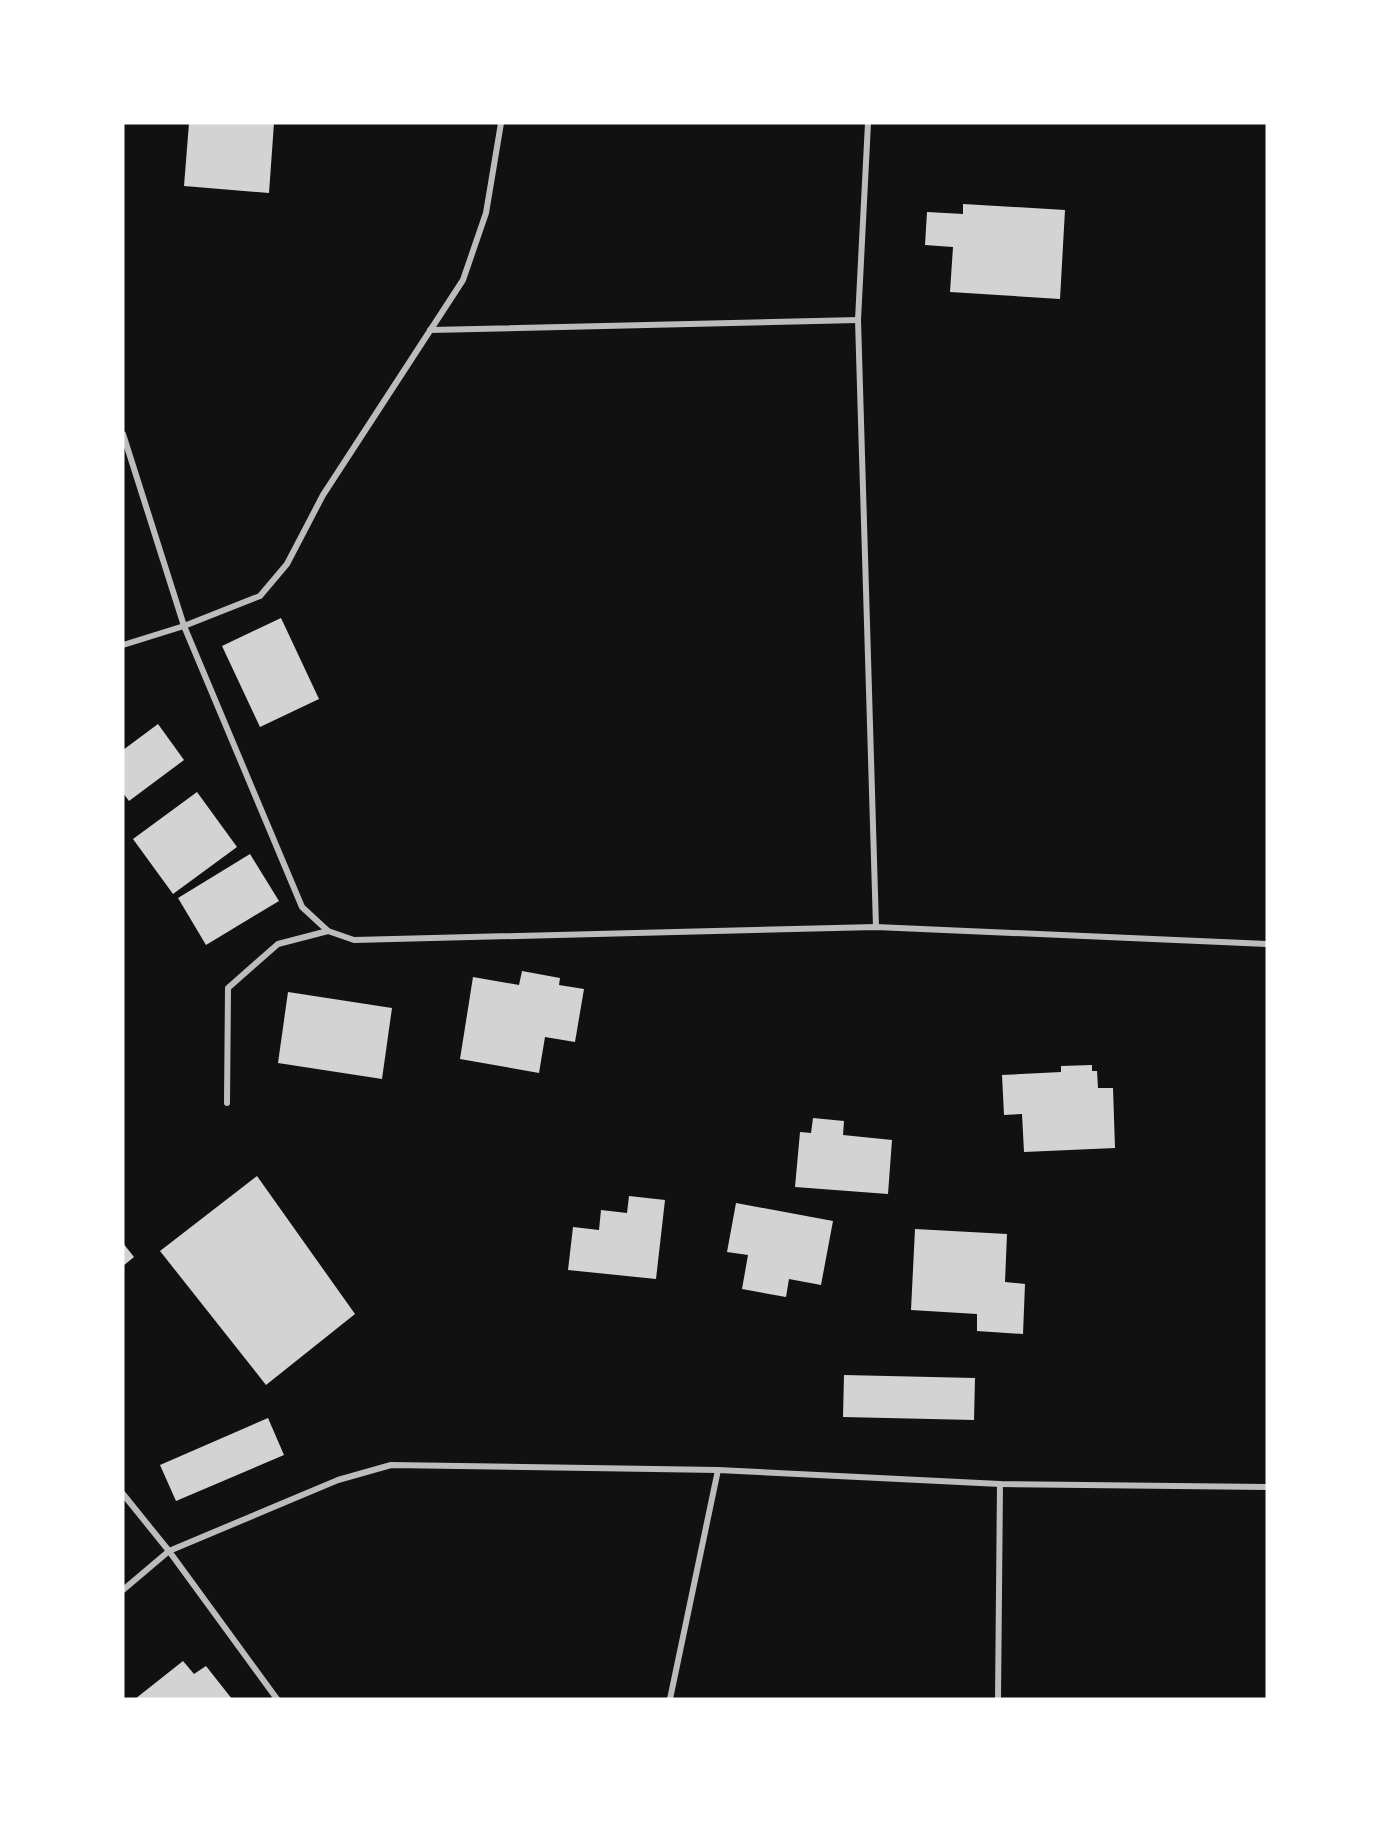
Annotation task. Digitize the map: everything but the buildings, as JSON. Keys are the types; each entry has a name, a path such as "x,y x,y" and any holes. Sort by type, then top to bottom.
{"street":[{"path":"123,645 184,626 260,596 287,564 323,495 463,280 486,213 501,123"},
{"path":"868,123 858,320 876,927"},
{"path":"430,330 858,320"},
{"path":"123,434 184,626 302,907 328,931 354,940 374,940 876,927 1267,944"},
{"path":"227,1103 228,988 278,944 328,931"},
{"path":"123,1590 169,1551 338,1480 391,1465 718,1470 1000,1484 1267,1487"},
{"path":"670,1699 718,1470"},
{"path":"998,1699 1000,1484"},
{"path":"123,1494 169,1551 277,1699"}]}
